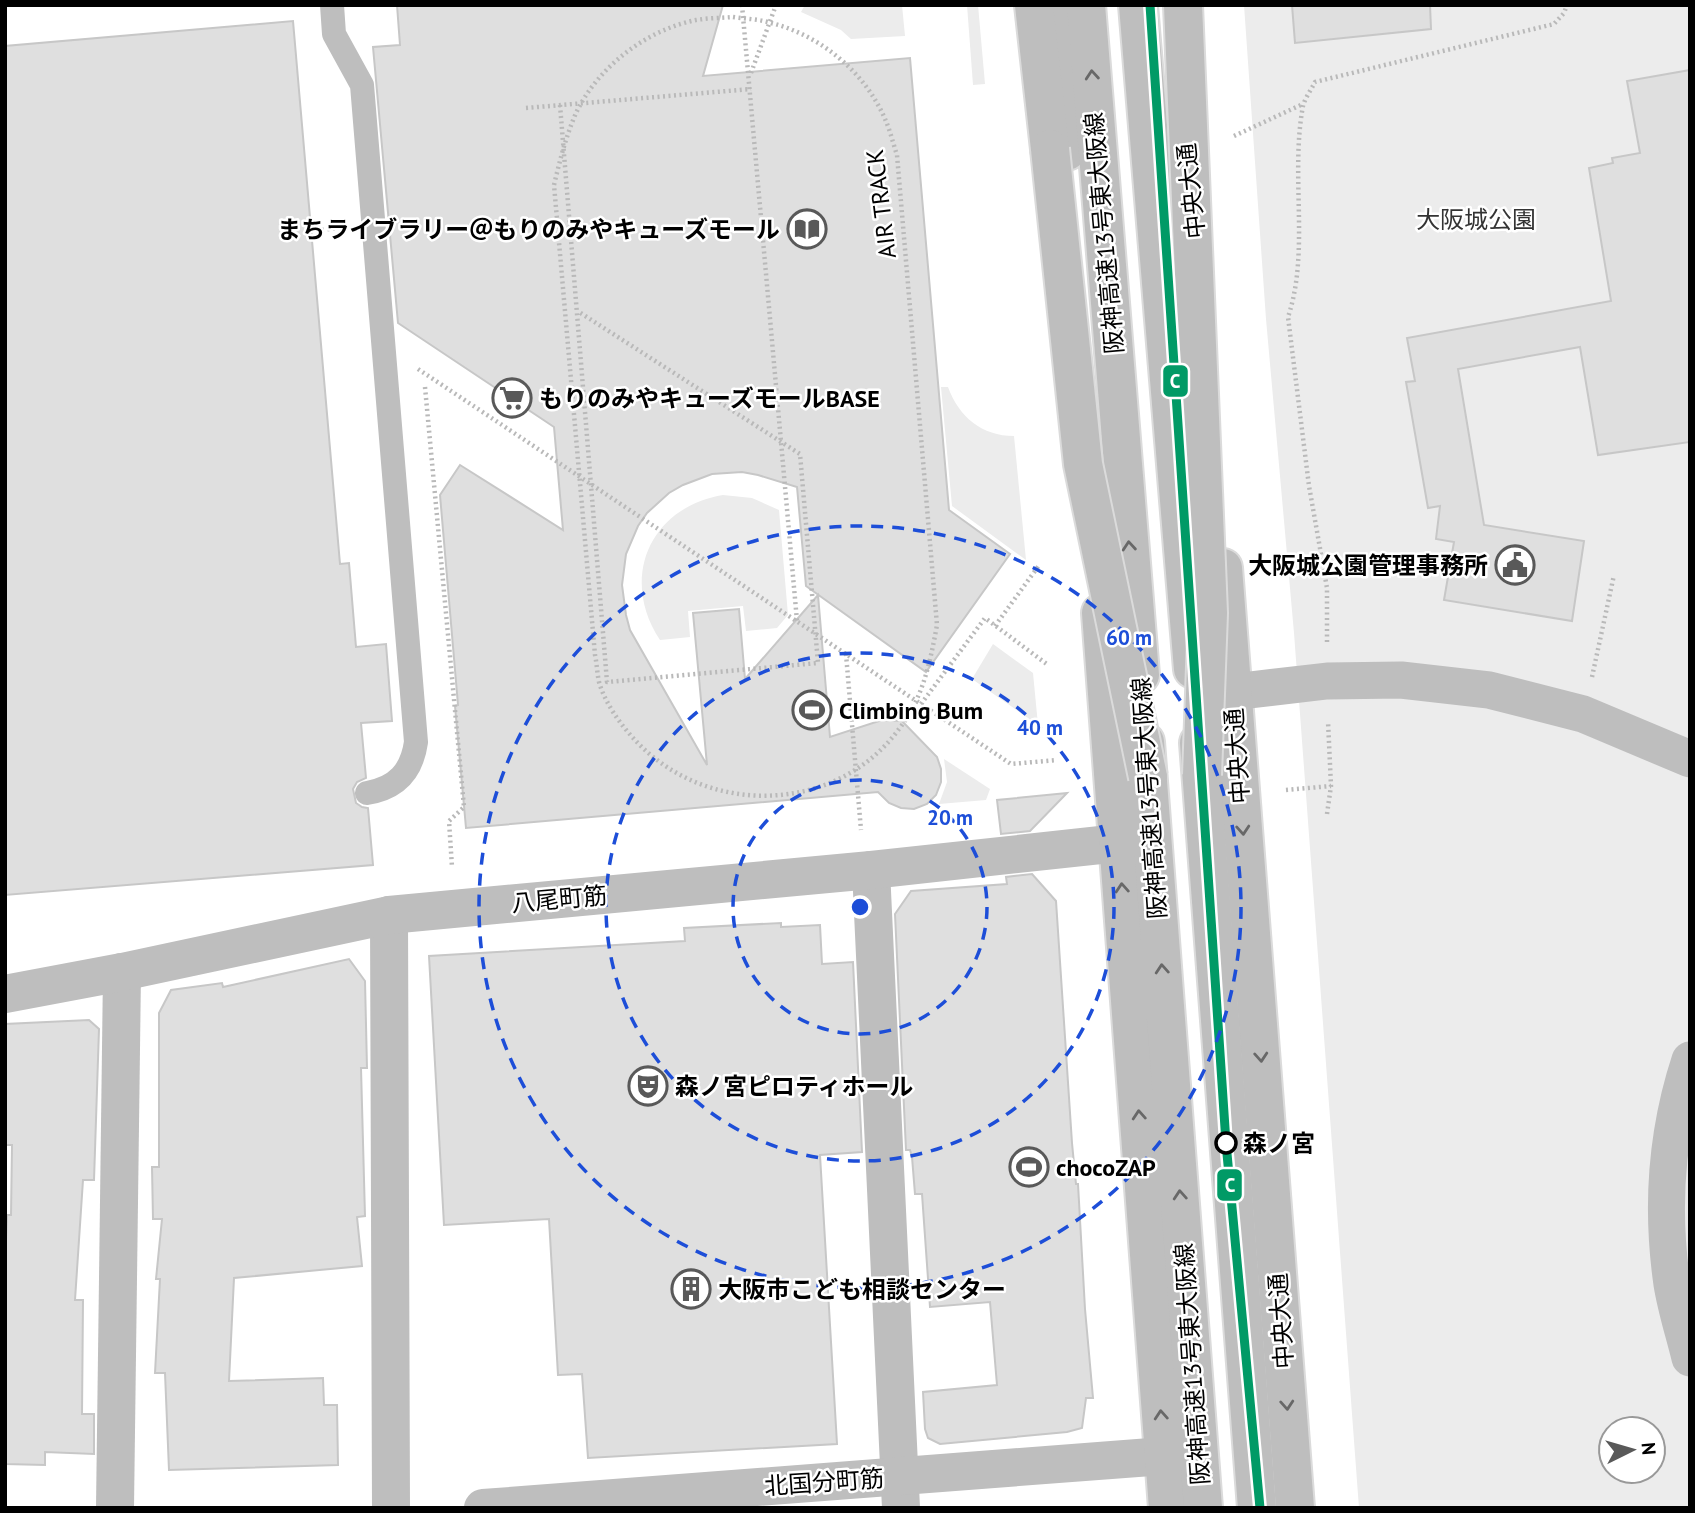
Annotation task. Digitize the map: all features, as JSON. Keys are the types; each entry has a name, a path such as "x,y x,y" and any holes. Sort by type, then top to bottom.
{"main road":[{"path":"1034,5 1083,464 1148,777"},
{"path":"1058,5 1084,404 1168,1508"},
{"name":"阪神高速13号東大阪線","path":"1086,5 1203,1508"},
{"path":"1138,5 1202,775 1257,1508"},
{"name":"中央大通","path":"1170,5 1203,303 1295,1508"},
{"path":"1183,5 1208,614 1202,775"},
{"name":"八尾町筋","path":"5,994 389,915 1119,844"},
{"path":"871,870 900,1492"},
{"path":"389,915 391,1508"},
{"path":"115,1508 122,972"},
{"name":"北国分町筋","path":"484,1508 900,1492 1164,1456"}],"street":[{"path":"1233,692 1327,681 1401,680 1489,690 1583,714 1690,759"},
{"path":"1690,1060 1678,1097 1668,1155 1665,1219 1672,1286 1690,1358"}],"lane":[{"path":"332,5 334,34 362,85 416,742 414,757 402,777 383,790 367,793"}],"path":[{"path":"743,5 797,621"},
{"path":"750,76 776,5"},
{"path":"1327,681 1327,588 1309,486 1287,317 1295,296 1297,276 1299,161 1304,104 1315,82 1554,24 1567,5"},
{"name":"AIR TRACK","path":"733,17 771,23 807,36 839,58 866,85 885,118 897,155 937,625 925,681 914,707 898,731 879,752 856,769 832,783 805,792 777,797 749,797 694,783 647,753 627,732 612,709 600,683 595,655 554,185 563,147 577,111 598,79 626,52 659,32 695,20 733,17"},
{"path":"526,108 751,89"},
{"path":"1234,136 1304,104"},
{"path":"561,105 607,682 818,663 800,454 579,312"},
{"path":"311,231 346,228"},
{"path":"412,365 1011,764 1057,760"},
{"path":"423,372 464,807 449,821 453,874"},
{"path":"995,626 1040,564"},
{"path":"1583,714 1614,575"},
{"path":"922,704 985,618 1048,666"},
{"path":"846,653 860,821"},
{"path":"1315,721 1339,719"},
{"path":"1327,814 1331,786 1328,720"},
{"path":"1286,790 1331,786"}],"green space":[{"path":"805,5 902,5 905,36 851,39 841,30 801,12"},
{"path":"967,5 978,5 985,84 973,85"},
{"name":"大阪城公園","path":"1244,5 1690,5 1690,1508 1359,1508 1294,633 1266,319"},
{"path":"941,387 948,387 958,407 973,423 992,433 1014,436 1026,560 952,506"},
{"path":"723,495 752,498 779,510 788,615 777,628 746,631 743,606 688,611 690,637 660,640 648,616 642,593 643,570 649,549 660,530 677,514 698,502"},
{"path":"993,644 1033,673 1038,725 972,679"},
{"path":"944,759 990,789 986,800 939,804 947,782"}],"building":[{"path":"397,5 723,5 703,76 910,58 949,510 1010,554 926,672 806,586 797,487 758,475 742,472 712,474 669,493 647,513 638,526 626,554 622,585 630,630 707,765 693,613 739,609 745,679 818,595 830,737 882,720 902,721 937,757 941,769 941,782 936,795 927,804 914,809 901,808 889,803 878,792 466,828 440,495 460,465 563,530 554,427 398,323 373,47 400,45"},
{"path":"1292,5 1430,5 1431,29 1295,43"},
{"path":"293,21 340,564 349,563 356,647 386,644 392,721 361,723 366,778 357,782 353,789 356,803 368,808 373,865 5,895 5,46"},
{"path":"1690,70 1690,442 1598,455 1580,347 1458,369 1484,525 1584,541 1572,621 1444,600 1454,542 1436,539 1440,506 1428,508 1406,382 1415,381 1407,338 1611,301 1589,168 1613,163 1612,158 1640,153 1627,81"},
{"path":"1067,793 1030,831 1001,834 997,800"},
{"path":"1032,874 1056,901 1093,1398 1086,1398 1082,1428 1067,1432 940,1444 928,1438 925,1429 923,1392 997,1385 990,1302 930,1307 922,1194 915,1194 912,1157 910,1150 906,1150 895,914 911,891 1007,884 1006,877"},
{"path":"781,923 781,927 820,925 822,964 853,962 862,1152 820,1155 837,1444 588,1458 582,1374 558,1375 549,1219 444,1225 429,956 685,941 684,928"},
{"path":"349,959 365,981 367,1068 361,1068 365,1216 357,1217 362,1266 234,1278 229,1381 323,1378 324,1405 337,1405 338,1465 169,1470 165,1373 155,1373 160,1279 156,1279 162,1219 153,1219 152,1167 159,1167 159,1013 171,990 222,983 223,987"},
{"path":"89,1020 99,1029 94,1180 83,1180 75,1300 83,1300 82,1414 94,1414 94,1454 45,1452 45,1465 5,1464 5,1263 7,1215 11,1215 12,1145 5,1145 5,1024"}],"transit line":[{"name":"C","path":"1150,5 1226,1143 1260,1508"}],"place":[{"name":"まちライブラリー＠もりのみやキューズモール","path":"807,229"},
{"name":"もりのみやキューズモールBASE","path":"512,398"},
{"name":"大阪城公園管理事務所","path":"1515,565"},
{"name":"Climbing Bum","path":"812,710"},
{"name":"森ノ宮ピロティホール","path":"648,1086"},
{"name":"森ノ宮","path":"1226,1143"},
{"name":"chocoZAP","path":"1029,1167"},
{"name":"大阪市こども相談センター","path":"691,1289"}]}
